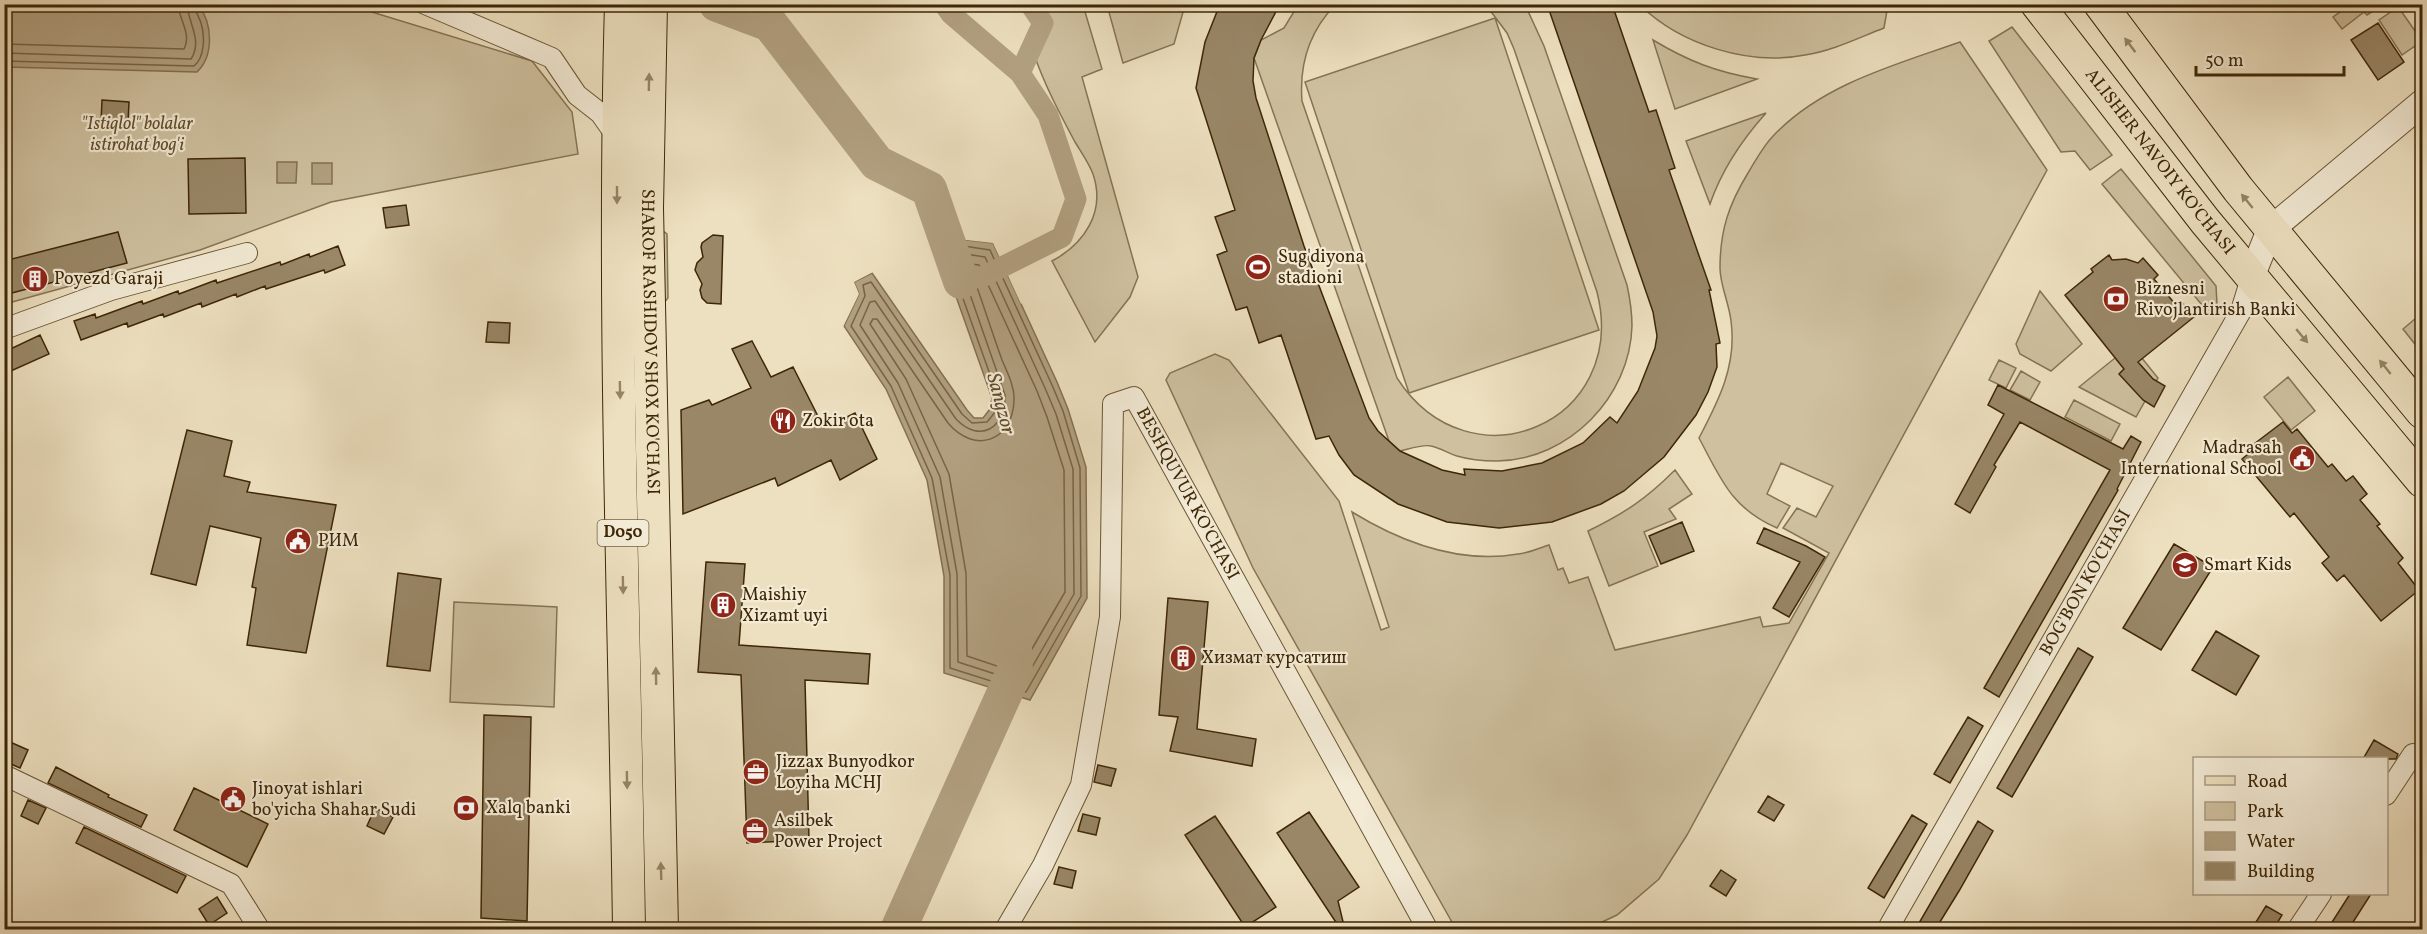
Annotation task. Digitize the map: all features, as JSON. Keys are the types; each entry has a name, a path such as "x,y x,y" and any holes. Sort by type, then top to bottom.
{"main road":[{"name":"SHAROF RASHIDOV SHOX KO'CHASI","path":"621,4 617,137 629,922"},
{"name":"SHAROF RASHIDOV SHOX KO'CHASI","path":"651,4 648,140 649,361 662,922"},
{"name":"ALISHER NAVOIY KO'CHASI","path":"2037,4 2205,221 2422,481"},
{"path":"2100,4 2270,230 2422,412"},
{"path":"623,536 632,525 639,523 647,526 654,535"},
{"path":"629,922 636,928 644,929 662,922"}],"street":[{"path":"424,4 552,58 577,95 600,113 617,137"},
{"path":"2270,230 2309,195 2422,103"},
{"name":"BOG'BON KO'CHASI","path":"1887,930 2241,311 2270,230"},
{"path":"4,329 111,290 247,254"},
{"name":"BESHQUVUR KO'CHASI","path":"1007,929 1043,865 1082,785 1110,617 1113,404 1134,397 1428,930"},
{"path":"2388,792 2413,754"},
{"path":"4,776 231,884 260,930"},
{"path":"2297,930 2320,895"}],"green space":[{"path":"1107,4 1185,5 1174,44 1123,63"},
{"name":"\"Istiqlol\" bolalar istirohat bog'i","path":"5,5 349,5 532,61 572,112 578,154 331,202 200,250 5,304"},
{"path":"1042,5 1083,5 1102,69 1082,77 1138,277 1130,297 1095,342 1052,261 1074,246 1082,236 1094,214 1097,201 1093,174 1058,110 1034,54 1046,16"},
{"path":"1298,5 1335,5 1312,37 1304,61 1302,101 1397,378 1428,412 1464,431 1501,435 1537,426 1567,407 1590,377 1601,338 1597,292 1514,49 1507,33 1486,5 1524,5 1527,9 1544,46 1627,285 1631,311 1629,352 1620,377 1607,400 1591,420 1571,437 1523,458 1497,461 1462,457 1428,446 1400,451 1389,441 1254,58 1261,40 1284,28"},
{"path":"1640,5 1888,5 1884,28 1825,50 1784,58 1739,55 1695,41 1675,31"},
{"path":"2350,5 2383,5 2367,15 2364,12 2342,29 2333,17"},
{"path":"2388,5 2397,5 2422,41 2402,55 2379,20 2392,11"},
{"path":"1495,18 1599,330 1409,393 1305,82"},
{"path":"2012,27 2112,155 2090,170 2075,151 2061,152 1989,41"},
{"path":"1653,40 1703,65 1757,79 1675,109"},
{"path":"1960,42 2047,170 1687,835 1659,879 1617,915 1587,929 1469,930 1453,924 1253,568 1166,380 1170,373 1215,354 1229,360 1339,501 1381,630 1389,627 1352,512 1390,533 1453,553 1496,556 1526,553 1549,545 1558,570 1563,568 1569,583 1588,577 1615,650 1760,617 1763,627 1789,623 1829,553 1783,528 1797,508 1816,517 1833,486 1781,463 1767,494 1790,506 1777,528 1761,520 1738,502 1721,479 1699,438 1725,382 1731,352 1731,321 1720,268 1720,254 1727,218 1741,184 1763,148 1793,117 1837,89 1861,78"},
{"path":"1766,113 1733,156 1710,204 1686,141"},
{"path":"2121,169 2216,286 2217,304 2211,316 2102,184"},
{"path":"653,224 667,234 668,298 657,311"},
{"path":"2040,291 2082,344 2051,371 2020,354 2016,344"},
{"path":"2416,318 2422,326 2422,353 2403,329"},
{"path":"2133,347 2158,378 2136,417 2079,387 2115,358"},
{"path":"1999,360 2016,368 2006,388 1989,380"},
{"path":"2021,371 2040,382 2030,400 2010,390"},
{"path":"2288,377 2315,411 2291,430 2264,397"},
{"path":"2074,400 2120,424 2111,441 2065,417"},
{"path":"1675,470 1692,494 1669,509 1676,519 1644,532 1658,566 1609,586 1588,531 1634,505"},
{"path":"454,602 557,607 554,707 450,702"}],"water":[{"path":"5,4 198,5 207,21 209,49 203,65 197,72 5,67"},
{"path":"277,162 297,162 296,183 277,183"},
{"path":"312,163 332,163 332,184 312,184"},
{"path":"954,230 959,239 993,243 1057,382 1086,467 1087,598 1030,700 944,673 944,576 927,480 886,389 844,326 859,294 854,282 872,273 967,410 974,418 983,418 990,409 992,398 936,240"}],"pier":[{"path":"954,227 960,237 996,241 1023,302 1021,304 993,243 958,239 954,230 933,241 934,238"},
{"path":"871,270 875,271 854,282 859,294 842,329 841,325 856,294 851,281"}],"building":[{"name":"Sug'diyona stadioni","path":"1220,4 1280,4 1254,58 1253,81 1256,98 1304,246 1369,418 1378,431 1400,451 1442,470 1465,475 1464,469 1502,471 1542,463 1583,443 1610,417 1617,423 1638,391 1655,348 1657,336 1653,312 1547,4 1612,4 1649,112 1656,110 1675,168 1669,170 1711,290 1709,290 1720,343 1716,344 1717,367 1708,392 1696,415 1664,457 1624,491 1601,504 1552,522 1499,528 1447,522 1398,504 1354,475 1339,455 1329,436 1316,439 1281,335 1259,343 1247,307 1236,310 1217,255 1227,251 1215,217 1235,210 1196,88 1205,42"},
{"path":"2378,23 2404,62 2378,80 2351,40"},
{"path":"102,100 129,102 128,123 101,122"},
{"path":"245,158 246,213 189,214 188,159"},
{"path":"406,205 409,225 386,228 383,208"},
{"name":"Poyezd Garaji","path":"118,232 127,263 4,295 4,261"},
{"path":"713,235 723,236 721,304 707,303 702,298 700,290 702,284 695,270 697,263 703,257 702,243"},
{"path":"338,246 345,265 325,273 324,270 266,289 265,286 237,297 236,294 202,307 201,303 128,327 127,323 81,340 74,321 95,314 96,318 142,301 143,304 178,291 179,294 216,280 217,283 280,262 281,265 309,254 310,257"},
{"path":"2109,255 2112,260 2126,259 2138,263 2143,258 2158,275 2154,279 2176,305 2181,301 2194,317 2138,362 2153,379 2165,386 2154,407 2143,400 2119,374 2124,369 2065,295 2093,272 2091,269"},
{"path":"488,322 510,323 509,343 486,342"},
{"path":"40,335 49,354 4,374 4,352"},
{"path":"752,341 771,377 793,367 824,428 855,413 877,459 840,480 831,460 778,486 775,478 683,514 681,410 709,400 712,405 751,388 732,349"},
{"path":"1998,385 2123,449 2131,436 2141,442 2118,490 1999,697 1984,688 2110,470 2020,422 1994,465 1996,467 1970,513 1955,504 2004,414 1988,405"},
{"path":"2283,422 2292,433 2297,429 2328,467 2332,464 2346,481 2353,476 2367,494 2360,500 2380,524 2377,526 2403,558 2398,563 2419,590 2381,621 2344,575 2337,581 2322,563 2329,557 2294,513 2290,517 2242,459 2253,450 2250,447"},
{"path":"187,430 232,441 224,476 250,482 247,492 336,505 306,653 247,645 256,588 252,587 261,538 210,526 196,585 151,574"},
{"path":"1682,522 1694,551 1661,564 1649,536"},
{"path":"1764,528 1825,557 1789,617 1773,608 1800,562 1757,543"},
{"path":"2174,544 2213,567 2161,650 2123,628"},
{"path":"706,562 745,564 739,645 870,654 868,684 805,680 809,840 747,843 741,675 698,672"},
{"path":"398,573 441,579 430,671 387,666"},
{"name":"Хизмат курсатиш","path":"1168,598 1208,602 1197,729 1256,739 1252,766 1170,751 1178,717 1159,715"},
{"path":"2216,631 2259,656 2236,695 2192,670"},
{"path":"2078,648 2093,657 2012,797 1997,788"},
{"path":"484,715 531,717 527,921 481,918"},
{"path":"1968,717 1983,726 1950,783 1934,774"},
{"path":"2374,740 2398,754 2396,759 2364,757"},
{"path":"10,742 28,750 20,768 4,761 4,755"},
{"path":"1098,765 1116,769 1111,786 1094,782"},
{"path":"56,767 109,795 108,797 147,815 141,827 48,783"},
{"path":"194,788 268,824 247,867 174,830"},
{"path":"1768,796 1784,805 1774,821 1758,812"},
{"path":"28,800 46,808 38,824 21,816"},
{"path":"375,808 393,817 384,834 367,826"},
{"path":"1309,812 1359,887 1338,901 1345,930 1341,930 1277,833"},
{"path":"1083,814 1100,818 1096,835 1078,831"},
{"path":"1912,815 1927,824 1884,898 1868,888"},
{"path":"1215,816 1276,907 1245,927 1185,835"},
{"path":"1978,821 1993,831 1959,891 1935,930 1915,930"},
{"path":"84,827 186,876 177,893 76,843"},
{"path":"1059,867 1076,871 1072,888 1054,884"},
{"path":"1721,870 1736,880 1726,896 1710,886"},
{"path":"2349,895 2370,895 2348,930 2327,930"},
{"path":"217,897 227,913 209,925 199,909"},
{"path":"2266,906 2282,915 2273,930 2268,930 2256,922"}],"waterway":[{"name":"Sangzor","path":"717,4 770,24 877,163 929,189 961,281"},
{"path":"944,4 951,14 1020,73"},
{"path":"980,278 1062,237 1076,199 1048,115 1020,73 1043,23 1030,4"},
{"name":"Sangzor","path":"898,930 1015,670 1014,646"}],"place":[{"name":"Sug'diyona stadioni","path":"1258,267"},
{"name":"Poyezd Garaji","path":"35,279"},
{"name":"Biznesni Rivojlantirish Banki","path":"2116,299"},
{"name":"Zokir ota","path":"783,421"},
{"name":"Madrasah International School","path":"2302,458"},
{"name":"РИМ","path":"298,541"},
{"name":"Smart Kids","path":"2185,565"},
{"name":"Maishiy Xizamt uyi","path":"723,605"},
{"name":"Хизмат курсатиш","path":"1183,658"},
{"name":"Jizzax Bunyodkor Loyiha MCHJ","path":"756,772"},
{"name":"Jinoyat ishlari bo'yicha Shahar Sudi","path":"233,799"},
{"name":"Xalq banki","path":"466,808"},
{"name":"Asilbek Power Project","path":"755,831"}]}
